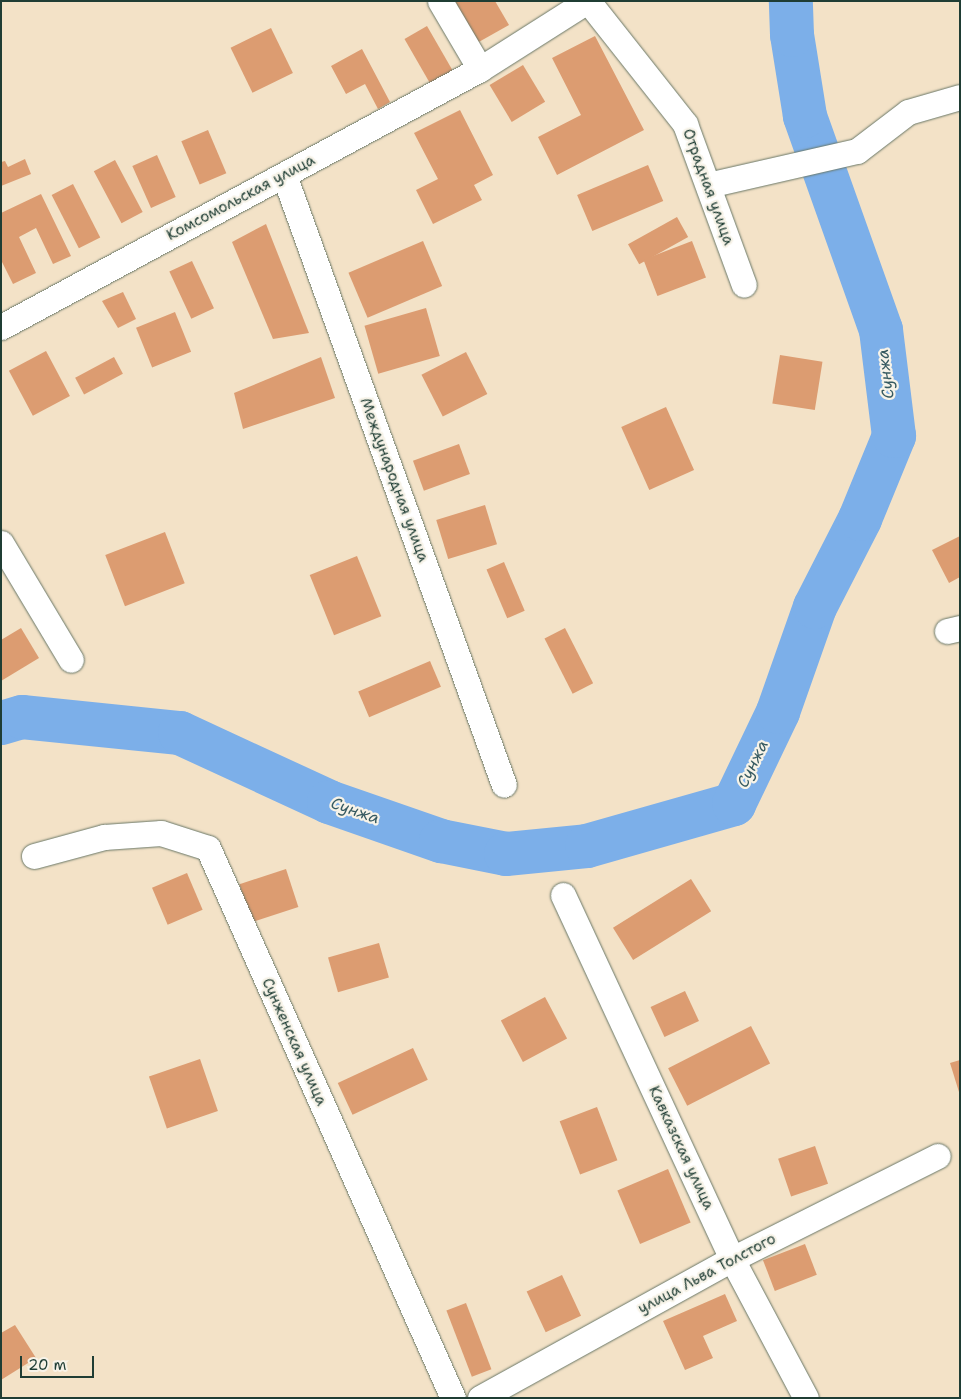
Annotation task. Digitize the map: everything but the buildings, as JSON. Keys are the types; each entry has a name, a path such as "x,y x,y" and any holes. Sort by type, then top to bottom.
{"street":[{"path":"440,1 480,69"},
{"name":"Отрадная улица","path":"480,69 588,1 686,124 744,285"},
{"name":"Комсомольская улица","path":"3,321 284,175 480,69"},
{"path":"708,185 857,151 908,112 960,97"},
{"name":"Международная улица","path":"284,175 504,785"},
{"path":"1,543 71,660"},
{"name":"Сунженская улица","path":"34,856 104,838 161,833 208,848 453,1398"},
{"name":"Кавказская улица","path":"563,895 732,1259 806,1398"},
{"name":"улица Льва Толстого","path":"480,1398 732,1259 938,1156"}],"waterway":[{"name":"Сунжа","path":"1,723 22,717 180,733 329,802 441,841 506,854 587,846 734,804 778,712 815,607 860,519 894,436 881,330 805,116 792,35 791,1"}]}
